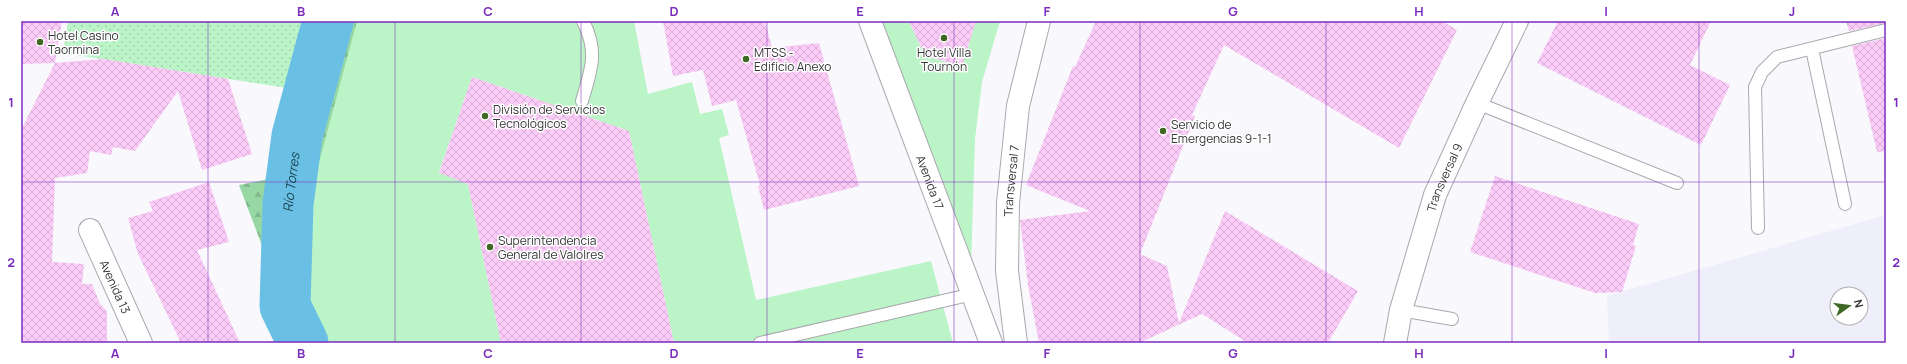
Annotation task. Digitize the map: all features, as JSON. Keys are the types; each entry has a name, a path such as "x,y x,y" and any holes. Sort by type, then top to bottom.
{"street":[{"name":"Avenida 17","path":"870,21 991,343"},
{"name":"Transversal 7","path":"1016,343 1007,271 1008,203 1018,106 1039,21"},
{"name":"Transversal 9","path":"1395,343 1401,310 1435,195 1477,103 1517,21"},
{"name":"Avenida 13","path":"90,230 141,343"}],"lane":[{"path":"582,101 592,67 592,39 583,21"},
{"path":"1758,228 1755,87 1762,72 1777,57 1886,30"},
{"path":"1812,48 1845,204"},
{"path":"1477,103 1677,183"},
{"path":"760,343 973,294"},
{"path":"1401,310 1452,319"}],"shaded area":[{"path":"1886,215 1886,343 1609,343 1607,296"}],"green space":[{"path":"68,21 302,21 287,88 63,53"},
{"path":"328,21 442,21 382,343 303,343 285,306 239,185 292,174 297,135"},
{"path":"357,21 634,21 648,94 692,82 700,114 722,109 729,135 719,138 756,300 931,261 953,343 674,343 629,131 472,77 439,172 468,184 501,343 323,343 301,302 314,181"},
{"path":"882,21 909,21 925,56 962,66 976,21 1000,21 982,82 975,139 971,267"}],"building":[{"name":"Hotel Casino Taormina","path":"21,21 62,21 55,63 21,64"},
{"path":"663,21 765,21 772,48 819,43 859,186 764,210 758,186 760,185 736,100 712,106 703,70 673,76"},
{"name":"Hotel Villa Tournón","path":"909,21 976,21 962,66 925,56"},
{"path":"1096,21 1442,21 1457,30 1399,148 1224,45 1192,115 1195,116 1140,254 1167,266 1179,323 1225,211 1358,291 1328,343 1248,343 1202,314 1139,343 1039,343 1028,285 1020,220 1090,211 1026,185 1073,66 1075,67"},
{"path":"1558,21 1711,21 1690,65 1730,85 1701,145 1537,63"},
{"path":"1846,21 1886,21 1886,23 1849,31"},
{"path":"1886,38 1886,151 1877,152 1852,46"},
{"path":"104,59 228,79 252,154 202,170 178,91 135,151 113,147 111,155 90,151 87,173 55,178 52,262 84,264 82,284 92,284 100,304 107,311 107,343 21,343 21,130 55,63"},
{"path":"472,77 629,131 674,343 501,343 468,184 439,173"},
{"path":"1495,176 1639,224 1633,245 1636,246 1622,292 1595,293 1470,252"},
{"path":"209,182 229,242 197,250 240,343 181,343 138,254 128,218 153,211 149,202"}],"waterway":[{"name":"Río Torres","path":"303,343 285,306 288,204 297,136 328,21"}],"place":[{"name":"Hotel Villa Tournón","path":"944,38"},
{"name":"Hotel Casino Taormina","path":"40,42"},
{"name":"MTSS - Edificio Anexo","path":"746,59"},
{"name":"División de Servicios Tecnológicos","path":"485,116"},
{"name":"Servicio de Emergencias 9-1-1","path":"1163,131"},
{"name":"Superintendencia General de Valolres","path":"490,247"}]}
